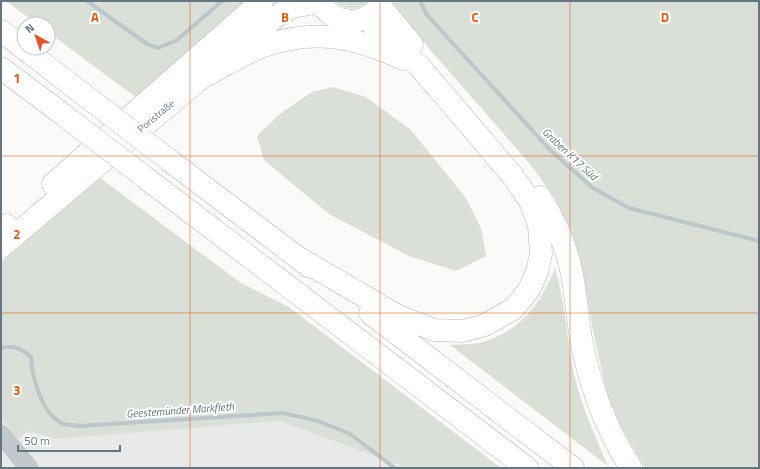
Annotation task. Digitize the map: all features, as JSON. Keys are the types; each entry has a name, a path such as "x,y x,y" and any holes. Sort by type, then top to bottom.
{"main road":[{"name":"Poristraße","path":"3,227 262,1"},
{"name":"Poristraße","path":"241,19 274,1"},
{"name":"Poristraße","path":"1,247 201,78 282,12 293,7 319,1 326,11 334,18 356,22 376,9"},
{"path":"299,258 398,316 434,330 463,330 485,325 513,309 529,290 537,272 541,254 539,225 530,201 512,175 420,67 376,9"},
{"path":"376,9 520,171 549,212 571,268 581,339 595,395 605,422 617,446 631,468"},
{"path":"1,32 573,468"},
{"path":"201,78 260,48 304,36 345,38 369,45 420,67"},
{"path":"1,68 527,468"}],"street":[{"path":"1,434 29,468"}],"shaded area":[{"path":"6,1 255,1 138,99 56,38 56,16 26,16"},
{"path":"334,1 369,1 360,7 347,8"},
{"path":"393,1 759,1 759,468 646,468 643,465 620,425 607,394 594,336 583,274 571,230 554,197 530,164 391,5"},
{"path":"333,87 366,97 411,130 466,198 481,228 486,256 456,271 409,256 329,214 264,160 257,136 281,113 312,92"},
{"path":"99,177 241,283 289,307 501,468 397,468 399,465 279,421 56,439 28,431 18,439 1,419 1,262"},
{"path":"555,268 577,386 608,466 450,345 483,342 508,331 519,323 536,304"},
{"path":"1,419 18,439 28,431 56,439 279,421 399,465 397,468 1,468"}],"waterway":[{"path":"87,1 147,44 158,48 177,40 222,1"},
{"name":"Graben K17 Süd","path":"420,1 427,15 551,151 593,188 629,208 759,241"},
{"name":"Geestemünder Markfleth","path":"1,348 17,348 24,351 31,357 33,375 44,405 56,420 64,424 79,426 283,413 318,421 350,434 395,468"}]}
